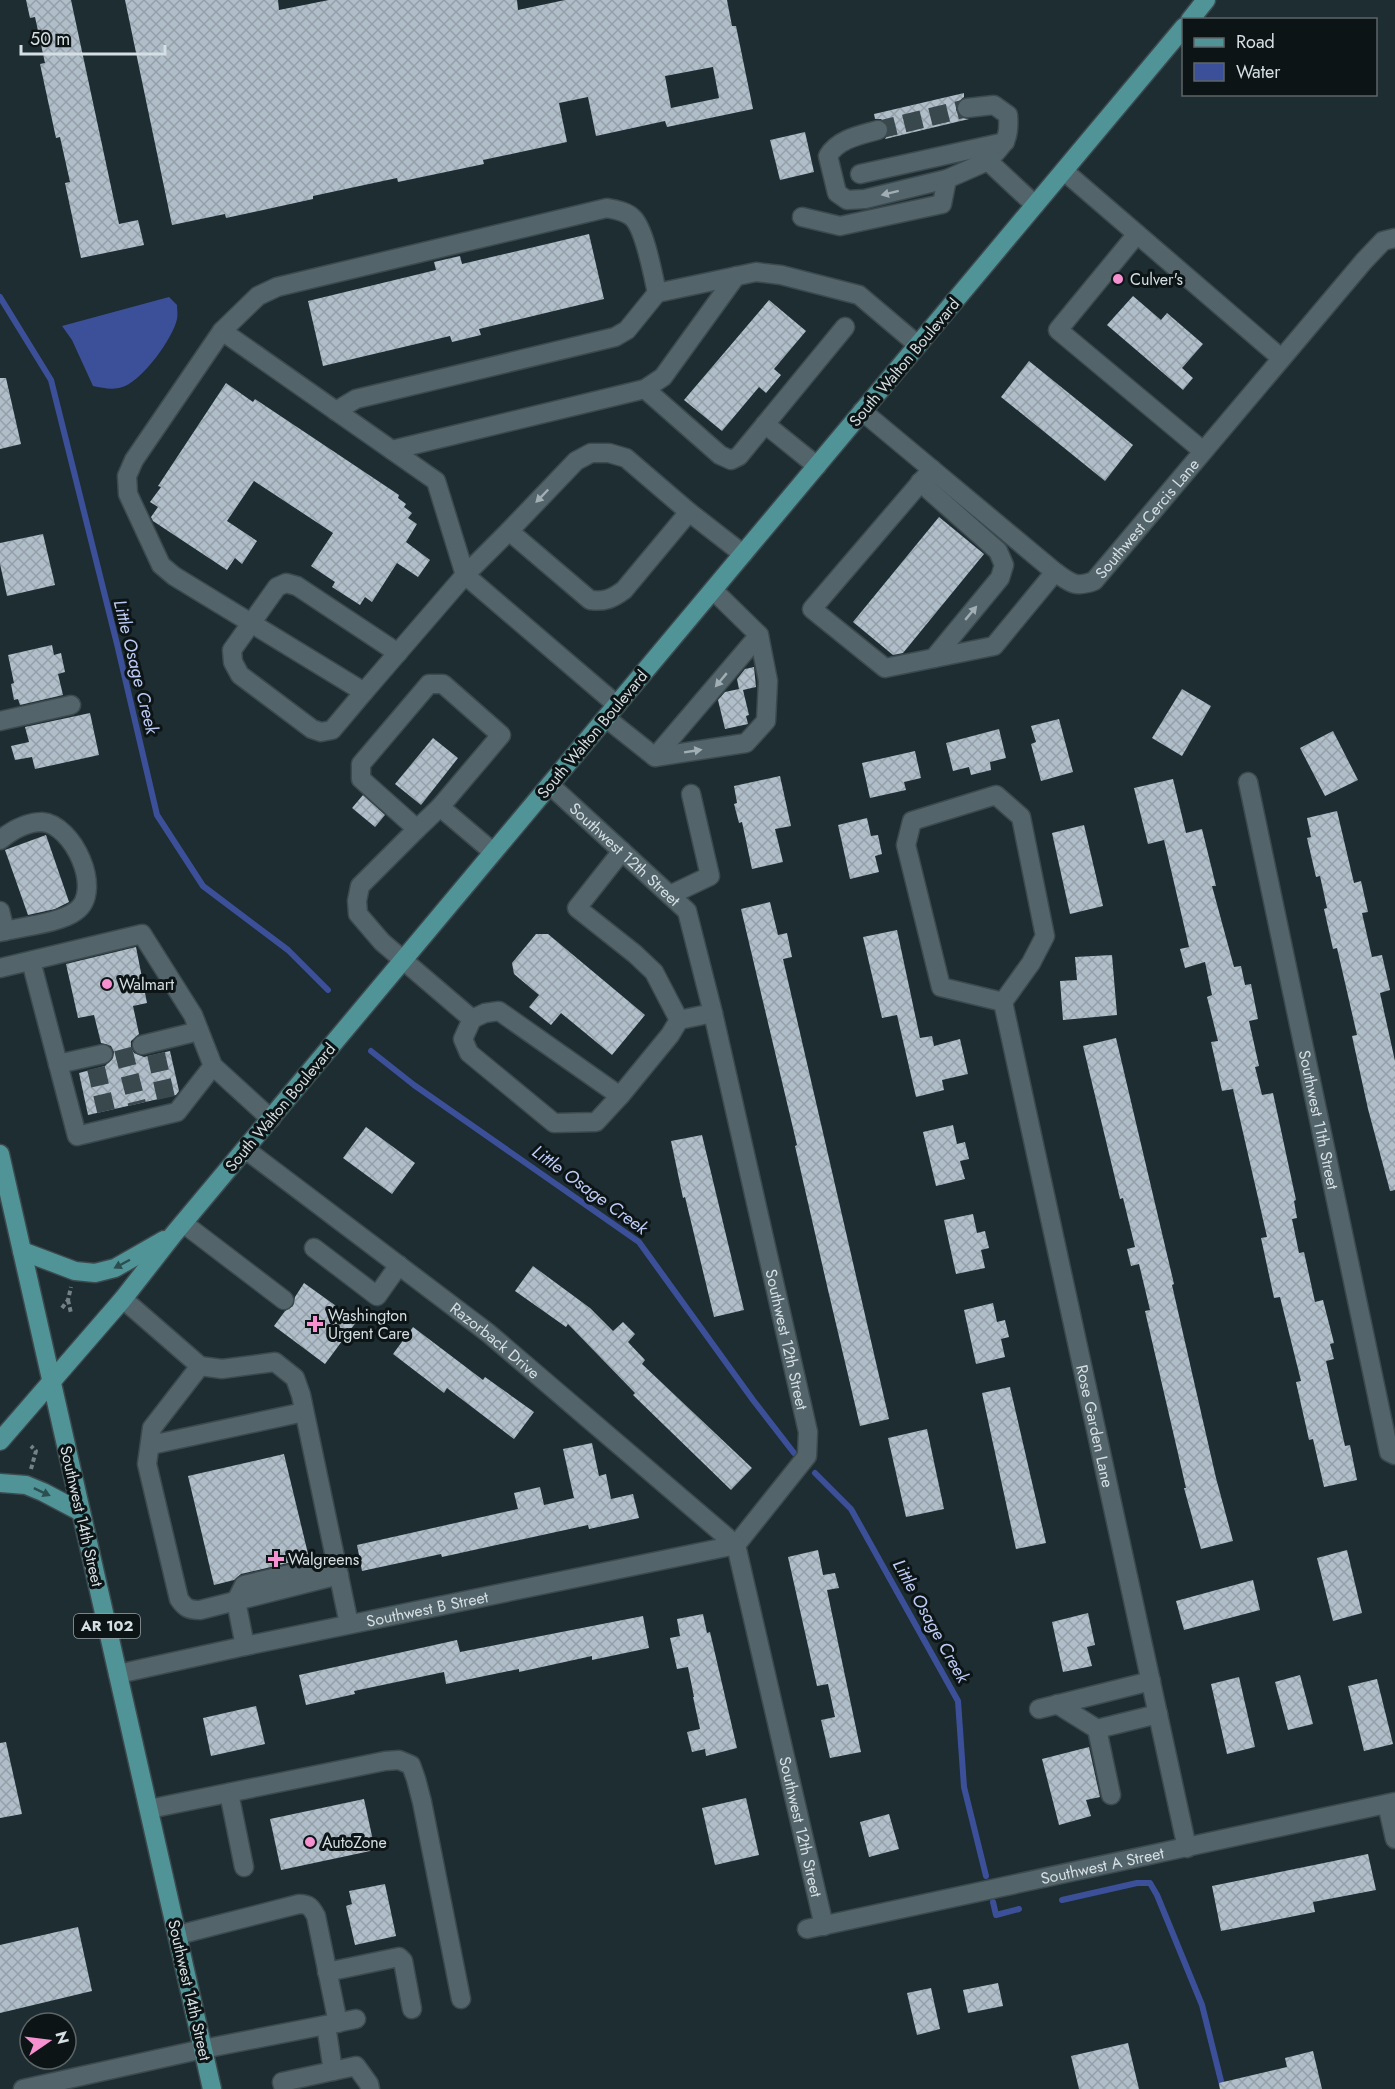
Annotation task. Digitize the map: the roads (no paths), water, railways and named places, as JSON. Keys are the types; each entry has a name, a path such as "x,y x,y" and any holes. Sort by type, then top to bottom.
{"main road":[{"path":"1192,18 1206,0"},
{"name":"South Walton Boulevard","path":"0,1441 123,1299 178,1229 1182,29"},
{"name":"Southwest 14th Street","path":"0,1154 6,1208 22,1251 213,2089"},
{"path":"22,1251 75,1271 95,1273 115,1268 178,1229"},
{"path":"0,1483 26,1485 81,1512"}],"street":[{"path":"878,130 852,137 833,148 828,156 837,193 847,200 865,200 947,179 988,161 1010,133 1008,115 994,105 967,108"},
{"path":"860,174 1005,142"},
{"path":"988,161 1035,205"},
{"path":"1064,171 1281,358"},
{"path":"802,217 840,226 942,204 947,179"},
{"path":"364,692 174,576 161,565 128,494 128,476 134,460 222,331 258,296 277,287 607,208 632,216 640,226 657,293"},
{"path":"1137,234 1058,330 1203,451"},
{"name":"Southwest Cercis Lane","path":"862,411 926,476 1073,585 1084,585 1094,581 1281,358 1383,241 1395,238"},
{"path":"336,411 356,399 615,338 627,330 657,293 756,272 781,275 859,295 918,345"},
{"path":"392,450 645,389 663,376 736,276"},
{"path":"645,389 720,455 731,459 739,456 845,327"},
{"path":"222,331 436,481 465,575 612,711 655,757"},
{"path":"765,424 817,466"},
{"path":"398,653 297,586 286,583 277,587 232,650 233,662 240,675 312,729 321,732 332,730 465,575 576,461 591,453 609,453 626,458 743,554"},
{"path":"934,658 1000,578 1004,565 998,551 926,476 812,609 885,668 994,646 1055,572"},
{"path":"509,531 590,600 601,602 613,598 624,590 689,512"},
{"path":"655,757 746,743 766,721 768,681 759,635 713,590"},
{"path":"655,757 759,635"},
{"path":"422,825 361,779 361,764 429,684 443,684 501,735 440,807 422,825 360,886 357,901 358,914 382,942 472,1019"},
{"path":"0,721 71,705"},
{"name":"Southwest 11th Street","path":"1248,782 1389,1452 1395,1455"},
{"name":"Southwest 12th Street","path":"550,785 687,911 713,1013 808,1432 807,1456 736,1545 815,1928"},
{"path":"669,895 711,876 691,794"},
{"path":"996,795 1021,817 1045,936 1031,963 1003,1002 941,987 906,845 912,821 996,795"},
{"path":"440,807 494,852"},
{"path":"0,840 13,829 42,822 53,826 72,843 81,859 87,878 86,895 76,912 2,932 0,911"},
{"path":"622,852 577,908 654,972 679,1020"},
{"path":"0,968 142,934 193,1015 213,1066 271,1119"},
{"path":"32,961 77,1136 108,1120 139,1112 168,1106 177,1112 213,1066"},
{"name":"Rose Garden Lane","path":"1003,1002 1187,1848"},
{"path":"620,1096 499,1011 485,1013 472,1019 463,1039 469,1053 554,1123 596,1122 620,1096 670,1035 679,1020 713,1013"},
{"path":"150,1047 200,1031"},
{"path":"58,1064 97,1060"},
{"name":"Razorback Drive","path":"245,1149 487,1332 736,1545"},
{"path":"178,1229 284,1300"},
{"path":"314,1248 377,1296 399,1265"},
{"path":"123,1299 200,1366 222,1369 275,1362 295,1378 301,1395 349,1624"},
{"path":"200,1366 152,1428 147,1464 179,1599 184,1607 200,1610 236,1601"},
{"path":"151,1445 304,1412"},
{"name":"Southwest B Street","path":"118,1674 736,1545"},
{"path":"245,1646 236,1601 244,1586 337,1569"},
{"path":"1039,1709 1150,1681"},
{"path":"1057,1704 1097,1728 1158,1714"},
{"path":"1097,1728 1111,1795"},
{"path":"149,1809 385,1761 399,1760 411,1765 422,1802 461,1999"},
{"path":"229,1793 244,1867"},
{"path":"1391,1803 1395,1839"},
{"name":"Southwest A Street","path":"815,1928 1391,1803"},
{"path":"178,1935 299,1904 307,1904 311,1907 316,1916 327,1972 332,2024 333,2071"},
{"path":"327,1972 399,1957 403,1961 412,2008"},
{"path":"23,2089 203,2049 356,2019"},
{"path":"284,2089 282,2082 356,2066 370,2089"}],"water":[{"path":"169,297 177,305 177,319 157,357 133,382 121,388 109,389 93,386 72,340 62,326"}],"waterway":[{"name":"Little Osage Creek","path":"0,297 51,380 157,815 203,886 288,950 328,990"},
{"name":"Little Osage Creek","path":"371,1051 414,1085 639,1242 794,1453"},
{"name":"Little Osage Creek","path":"815,1473 851,1509 958,1701 964,1787 986,1876"},
{"name":"Little Osage Creek","path":"1062,1900 1137,1883 1150,1883 1202,2005 1223,2089"},
{"name":"Little Osage Creek","path":"993,1902 996,1915 1019,1909"}],"tunnel":[{"path":"878,130 967,108"},
{"path":"123,1049 137,1104"},
{"path":"156,1054 166,1098"},
{"path":"96,1068 106,1111"}],"place":[{"name":"Culver's","path":"1118,279"},
{"name":"Walmart","path":"107,984"},
{"name":"Washington Urgent Care","path":"315,1324"},
{"name":"Walgreens","path":"276,1559"},
{"name":"AutoZone","path":"310,1842"}]}
